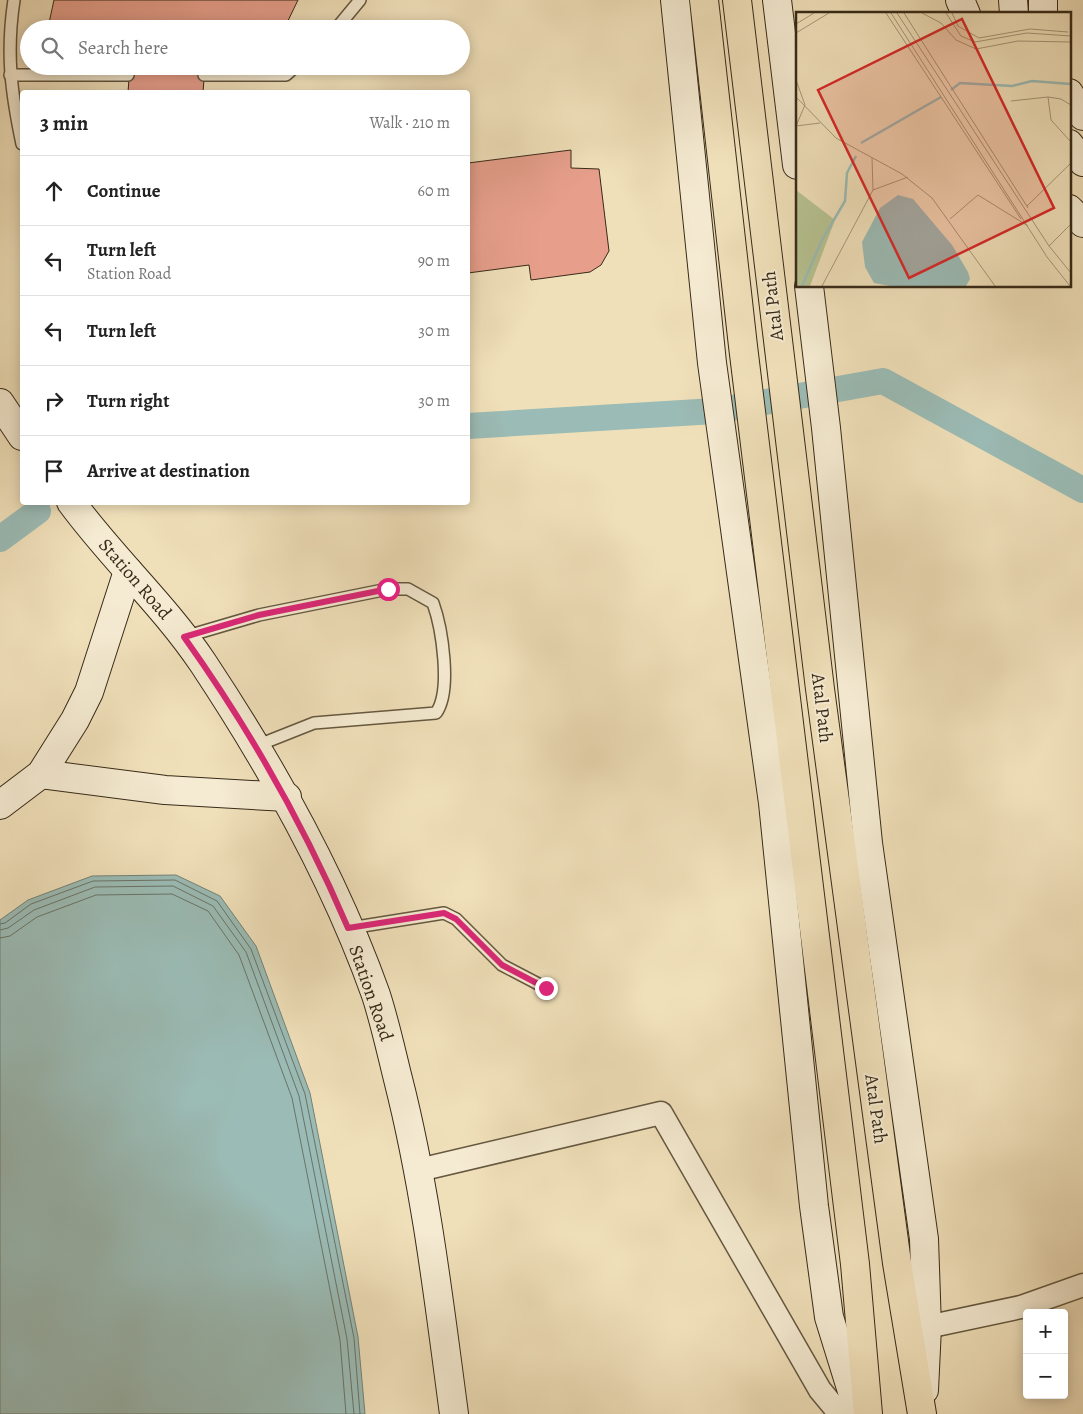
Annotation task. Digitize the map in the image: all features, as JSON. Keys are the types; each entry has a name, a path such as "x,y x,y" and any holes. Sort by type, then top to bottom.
{"main road":[{"path":"675,0 712,363 774,803 814,1206 828,1308 859,1414"},
{"name":"Atal Path","path":"704,0 743,346 759,461 855,1264 868,1414"},
{"name":"Atal Path","path":"737,0 821,699 897,1263 922,1414"},
{"path":"777,0 796,157"},
{"path":"960,0 965,12"},
{"path":"1070,95 1083,116"},
{"path":"1070,145 1083,162"},
{"path":"1070,211 1083,223"},
{"path":"809,288 826,428 868,844 924,1239 927,1327 922,1414"},
{"path":"0,403 20,433"},
{"name":"Station Road","path":"72,505 184,637 256,746 287,798 348,928 376,995 419,1170 454,1414"},
{"path":"0,805 41,774 67,734 89,692 128,572"},
{"path":"41,774 165,790 287,798"}],"street":[{"path":"419,1170 661,1113 820,1390 840,1414"},
{"path":"927,1327 1021,1307 1083,1285"}],"lane":[{"path":"14,0 6,17 11,94 20,135"},
{"path":"343,20 360,0"},
{"path":"10,75 128,75"},
{"path":"204,75 286,75"},
{"path":"184,637 259,615 388,589 408,589 433,603 438,617 445,692 442,705 436,713 314,723 256,746"},
{"path":"348,928 444,913 456,919 502,965 546,988"}],"water":[{"path":"176,875 220,896 256,946 310,1093 358,1337 365,1414 0,1414 0,920 28,900 92,876"}],"building":[{"path":"54,0 298,0 288,20 50,20"},
{"path":"129,75 204,75 203,90 128,90"},
{"path":"571,150 571,168 599,169 609,251 601,265 590,272 531,280 529,265 470,273 470,163"}],"waterway":[{"path":"470,426 715,411 883,381 1083,490"},
{"path":"0,539 38,511"}],"route":[{"path":"388,589 337,601 259,615 184,637 244,726 287,798 348,928 444,913 456,919 502,965 546,988"}]}
